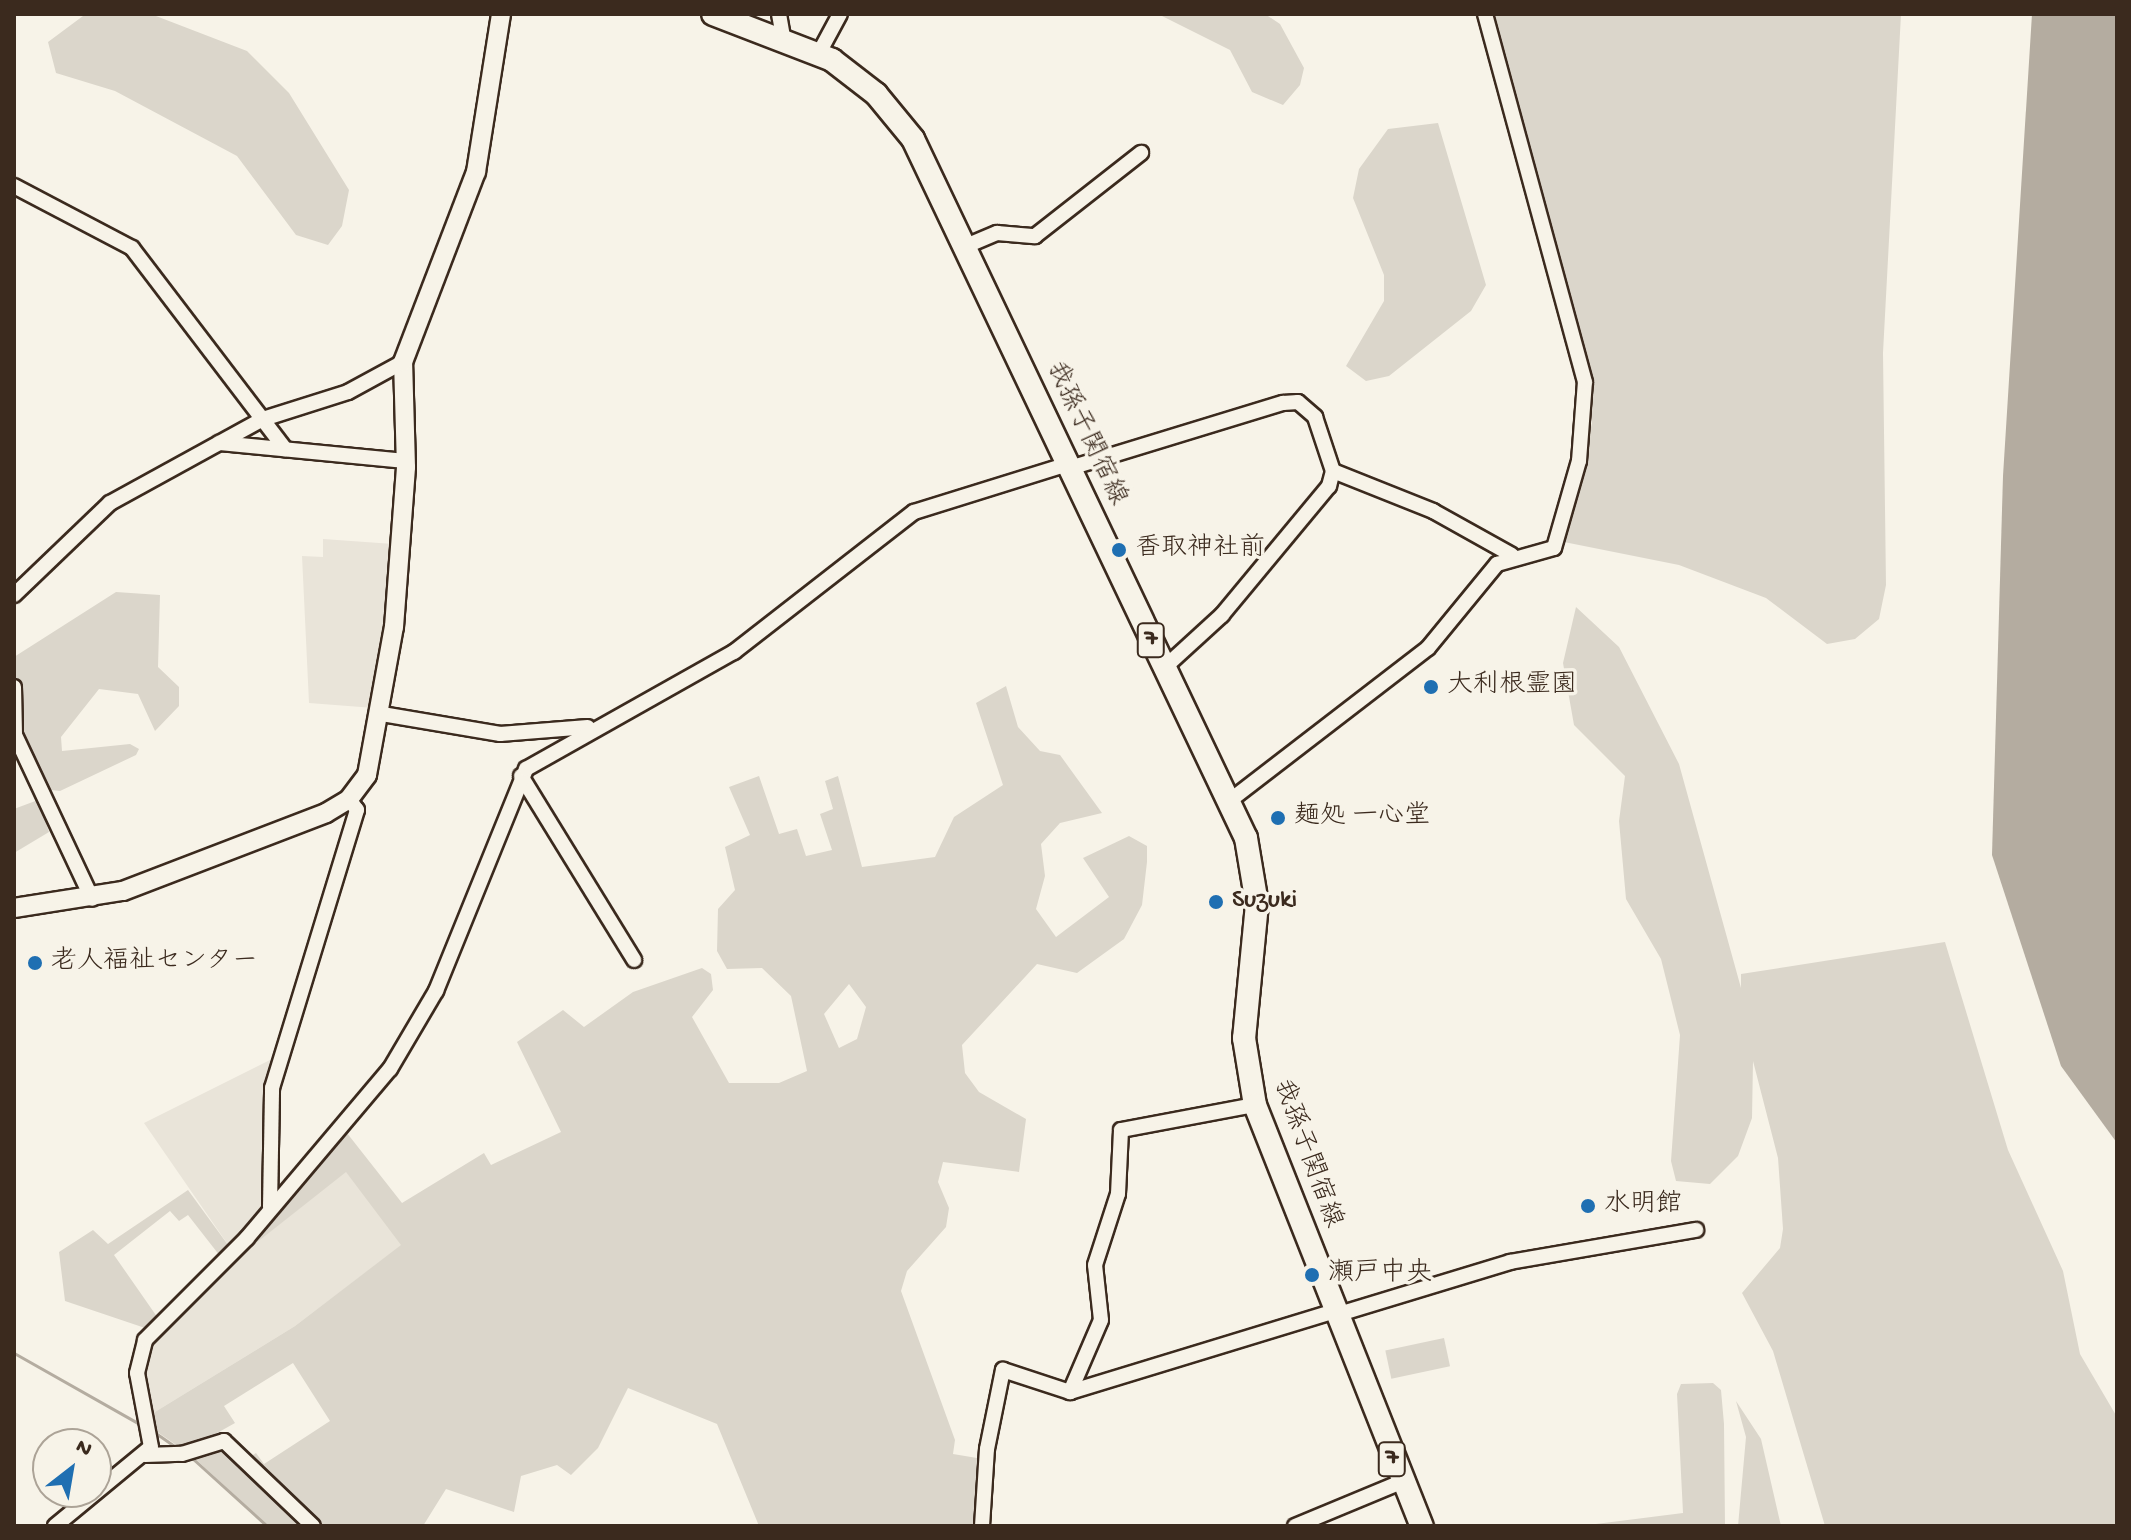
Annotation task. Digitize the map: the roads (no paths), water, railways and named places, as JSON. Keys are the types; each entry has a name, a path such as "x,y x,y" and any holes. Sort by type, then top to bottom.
{"main road":[{"name":"我孫子関宿線","path":"713,14 783,36 819,53 865,84 904,128 966,246 1228,802 1256,883 1244,1038 1255,1105 1401,1482 1422,1526"}],"street":[{"path":"14,908 92,899 349,799 371,763 382,714 406,461 403,362 476,172 501,14"},
{"path":"779,14 783,36"},
{"path":"819,53 840,14"},
{"path":"1228,802 1428,648 1512,555 1554,548 1588,403 1485,14"},
{"path":"966,246 997,233 1035,236 1141,153"},
{"path":"14,186 122,238 285,449"},
{"path":"14,595 110,503 263,419 348,392 403,362"},
{"path":"145,1455 151,1431 137,1373 145,1340 270,1207 390,1069 416,1026 521,776 593,727 734,652 914,512 1298,402 1315,417 1333,471 1433,511 1512,555"},
{"path":"219,443 406,461"},
{"path":"1164,668 1280,548 1333,471"},
{"path":"14,687 14,736 92,899"},
{"path":"382,714 500,734 593,727"},
{"path":"521,776 634,960"},
{"path":"270,1207 272,1088 357,810 349,799"},
{"path":"1070,1392 1101,1320 1095,1265 1118,1194 1121,1130 1255,1105"},
{"path":"982,1526 987,1449 1003,1370 1070,1392 1510,1262 1696,1230"},
{"path":"55,1526 145,1455 182,1454 224,1441 313,1526"},
{"path":"1295,1526 1401,1482"}],"waterway":[{"path":"14,1353 143,1426"},
{"path":"157,1434 177,1448"},
{"path":"192,1458 267,1526"}],"place":[{"name":"香取神社前","path":"1119,550"},
{"name":"大利根霊園","path":"1431,687"},
{"name":"麺処 一心堂","path":"1278,818"},
{"name":"Suzuki","path":"1216,902"},
{"name":"老人福祉センター","path":"35,963"},
{"name":"水明館","path":"1588,1206"},
{"name":"瀬戸中央","path":"1312,1275"}]}
